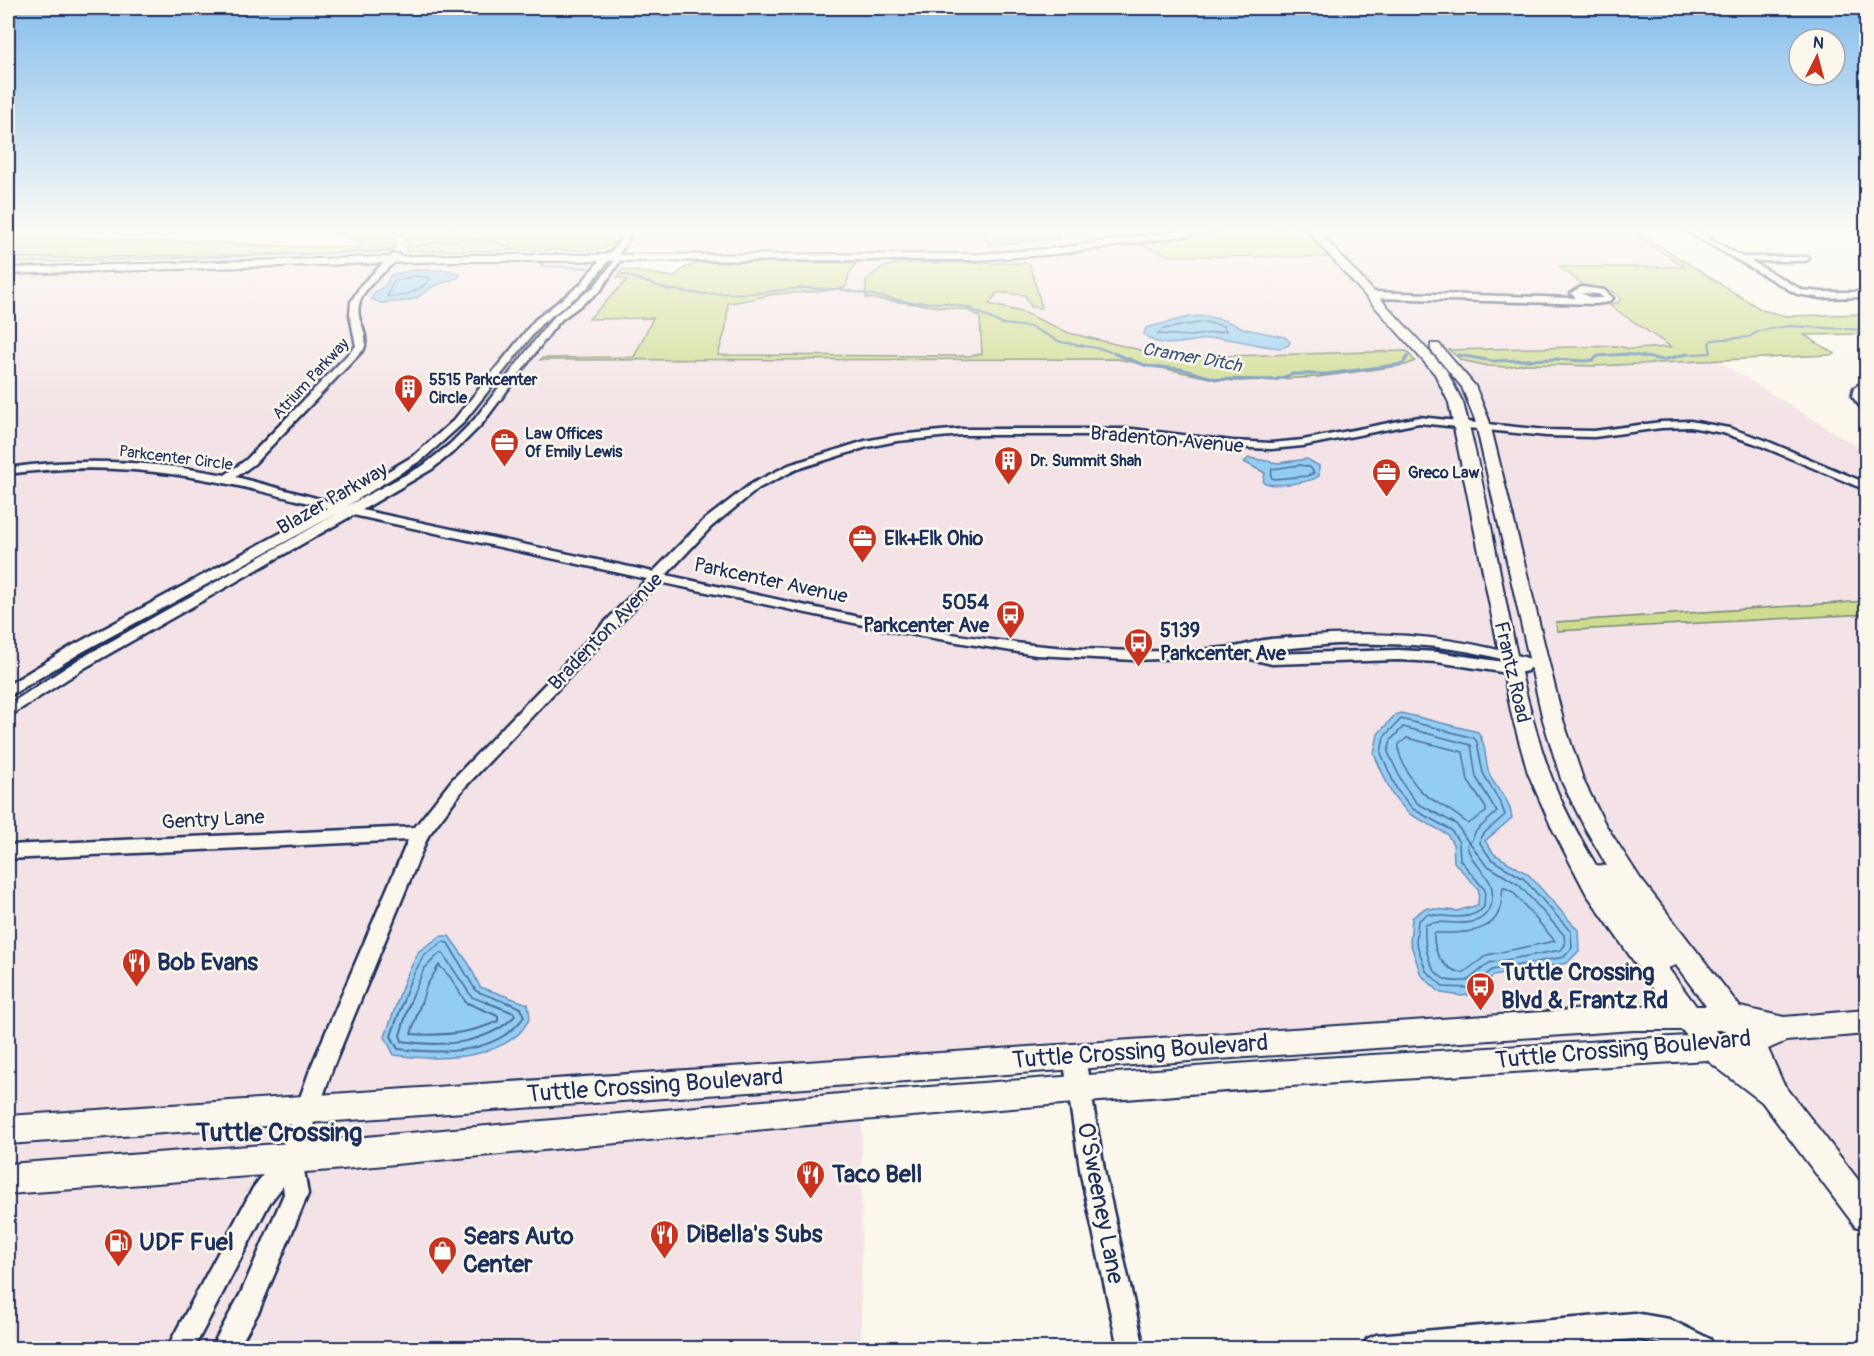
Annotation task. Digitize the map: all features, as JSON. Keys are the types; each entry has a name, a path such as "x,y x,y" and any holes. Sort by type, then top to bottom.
{"main road":[{"name":"Frantz Road","path":"1369,291 1441,373 1451,390 1462,423 1522,716 1539,773 1568,837 1595,886 1712,1047 1772,1092"},
{"name":"Frantz Road","path":"1384,291 1468,386 1483,425 1553,720 1571,777 1596,828 1631,885 1726,1018 1752,1043 1772,1092 1866,1215"},
{"path":"1568,837 1726,1018"},
{"name":"Tuttle Crossing Boulevard","path":"8,1130 1633,1018 1726,1018 1784,1029"},
{"path":"1784,1029 1866,1022"},
{"name":"Tuttle Crossing Boulevard","path":"8,1179 291,1158 862,1106 1290,1073 1712,1047 1752,1043 1784,1029"}],"street":[{"name":"Atrium Parkway","path":"228,478 250,462 361,347 354,308 361,291"},
{"name":"Blazer Parkway","path":"8,692 77,649 336,508 419,457 458,422 538,322 577,291"},
{"name":"Blazer Parkway","path":"8,712 81,664 428,467 478,422 550,327 594,291"},
{"path":"1798,291 1803,294 1866,295"},
{"path":"1372,295 1396,304 1435,295 1513,302 1587,300"},
{"path":"1866,383 1858,390 1857,396 1866,407"},
{"name":"Bradenton Avenue","path":"180,1348 261,1196 291,1158 322,1067 420,833 458,784 707,524 755,486 793,467 865,444 897,438 962,432 1142,432 1232,444 1271,446 1303,443 1409,421 1462,423 1546,433 1594,434 1661,425 1690,424 1725,430 1758,441 1866,487"},
{"name":"Parkcenter Circle","path":"8,471 34,466 97,464 146,467 228,478 336,508"},
{"name":"Parkcenter Avenue","path":"336,508 909,630 1010,648 1067,654 1112,655 1238,651 1272,659 1388,655 1512,662 1540,667"},
{"name":"Gentry Lane","path":"8,852 420,833"},
{"name":"O'Sweeney Lane","path":"1074,1057 1078,1090 1107,1243 1131,1348"},
{"name":"Bradenton Avenue","path":"224,1348 250,1302 296,1194 291,1158"},
{"path":"1376,1348 1634,1326 1669,1332 1701,1348"}],"shaded area":[{"path":"8,291 616,291 590,319 653,318 634,357 542,358 541,360 1117,359 1220,380 1266,381 1406,365 1415,361 1461,360 1507,367 1717,360 1866,452 1866,601 1556,622 1558,631 1866,614 1866,1226 1716,1029 862,1085 861,1348 8,1348"},
{"path":"912,291 918,306 967,310 980,317 983,354 969,356 730,357 717,355 726,328 728,303 749,302 769,295"},
{"path":"1026,291 1608,291 1615,293 1621,299 1610,306 1672,347 1540,347 1534,349 1188,357 1161,355 1069,333 1025,313 989,304 997,293 1025,295"}],"green space":[{"path":"616,291 822,291 770,295 728,303 726,328 718,355 969,356 982,354 980,317 967,310 866,298 866,291 1037,291 1042,308 1031,307 1025,295 1004,293 997,293 989,304 1025,313 1069,333 1161,355 1188,357 1407,351 1415,361 1406,365 1318,377 1240,381 1220,380 1117,359 540,360 542,358 634,357 653,318 589,319"},
{"path":"1611,291 1732,291 1762,310 1786,316 1866,314 1866,334 1804,335 1835,354 1830,355 1595,366 1525,364 1507,367 1489,366 1461,360 1449,350 1671,347 1609,305 1621,299"},
{"path":"1866,601 1866,614 1557,631 1556,622"}],"water":[{"path":"426,291 407,301 381,303 371,299 374,293"},
{"path":"1206,316 1245,329 1285,337 1290,342 1289,345 1281,348 1220,338 1170,344 1151,340 1144,334 1146,328 1189,317"},
{"path":"1249,458 1278,463 1307,459 1319,466 1319,476 1291,484 1268,484 1263,482 1265,473 1244,462"},
{"path":"1401,713 1478,732 1483,742 1489,773 1505,798 1512,818 1485,841 1494,854 1528,874 1578,930 1579,951 1567,963 1493,976 1474,994 1462,996 1441,993 1421,975 1410,942 1412,918 1425,908 1457,911 1478,905 1479,890 1454,862 1453,844 1447,834 1408,813 1392,794 1374,754 1378,734 1395,715"},
{"path":"441,936 449,936 469,964 480,987 528,1004 530,1018 518,1034 489,1050 441,1058 394,1055 385,1037 405,979 419,951"}],"waterway":[{"name":"Cramer Ditch","path":"681,291 699,294 772,291"},
{"name":"Cramer Ditch","path":"851,291 909,302 946,303 969,308 1002,324 1031,327 1061,342 1102,349 1119,355"},
{"name":"Cramer Ditch","path":"1684,355 1711,353 1709,343 1712,340 1749,337 1759,331 1788,326 1866,330"},
{"name":"Cramer Ditch","path":"1115,354 1147,366 1181,369 1216,379 1275,380 1293,374 1326,374 1403,364 1408,356"},
{"name":"Cramer Ditch","path":"1460,355 1458,355 1493,361 1555,359 1584,361 1593,360 1598,356 1612,355"},
{"name":"Cramer Ditch","path":"1607,355 1612,355"},
{"name":"Cramer Ditch","path":"1612,355 1633,355"},
{"name":"Cramer Ditch","path":"1612,355 1633,355"},
{"name":"Cramer Ditch","path":"1633,355 1663,360 1684,355"},
{"name":"Cramer Ditch","path":"1679,355 1684,355"}],"place":[{"name":"5515 Parkcenter Circle","path":"408,414"},
{"name":"Law Offices Of Emily Lewis","path":"504,468"},
{"name":"Dr. Summit Shah","path":"1009,486"},
{"name":"Greco Law","path":"1387,498"},
{"name":"Elk+Elk Ohio","path":"863,564"},
{"name":"5054 Parkcenter Ave","path":"1010,640"},
{"name":"5139 Parkcenter Ave","path":"1139,668"},
{"name":"Bob Evans","path":"136,988"},
{"name":"Tuttle Crossing Blvd & Frantz Rd","path":"1480,1012"},
{"name":"Taco Bell","path":"811,1200"},
{"name":"DiBella's Subs","path":"665,1260"},
{"name":"UDF Fuel","path":"118,1268"},
{"name":"Sears Auto Center","path":"442,1276"}],"district":[{"name":"Tuttle Crossing","path":"279,1132"}]}
